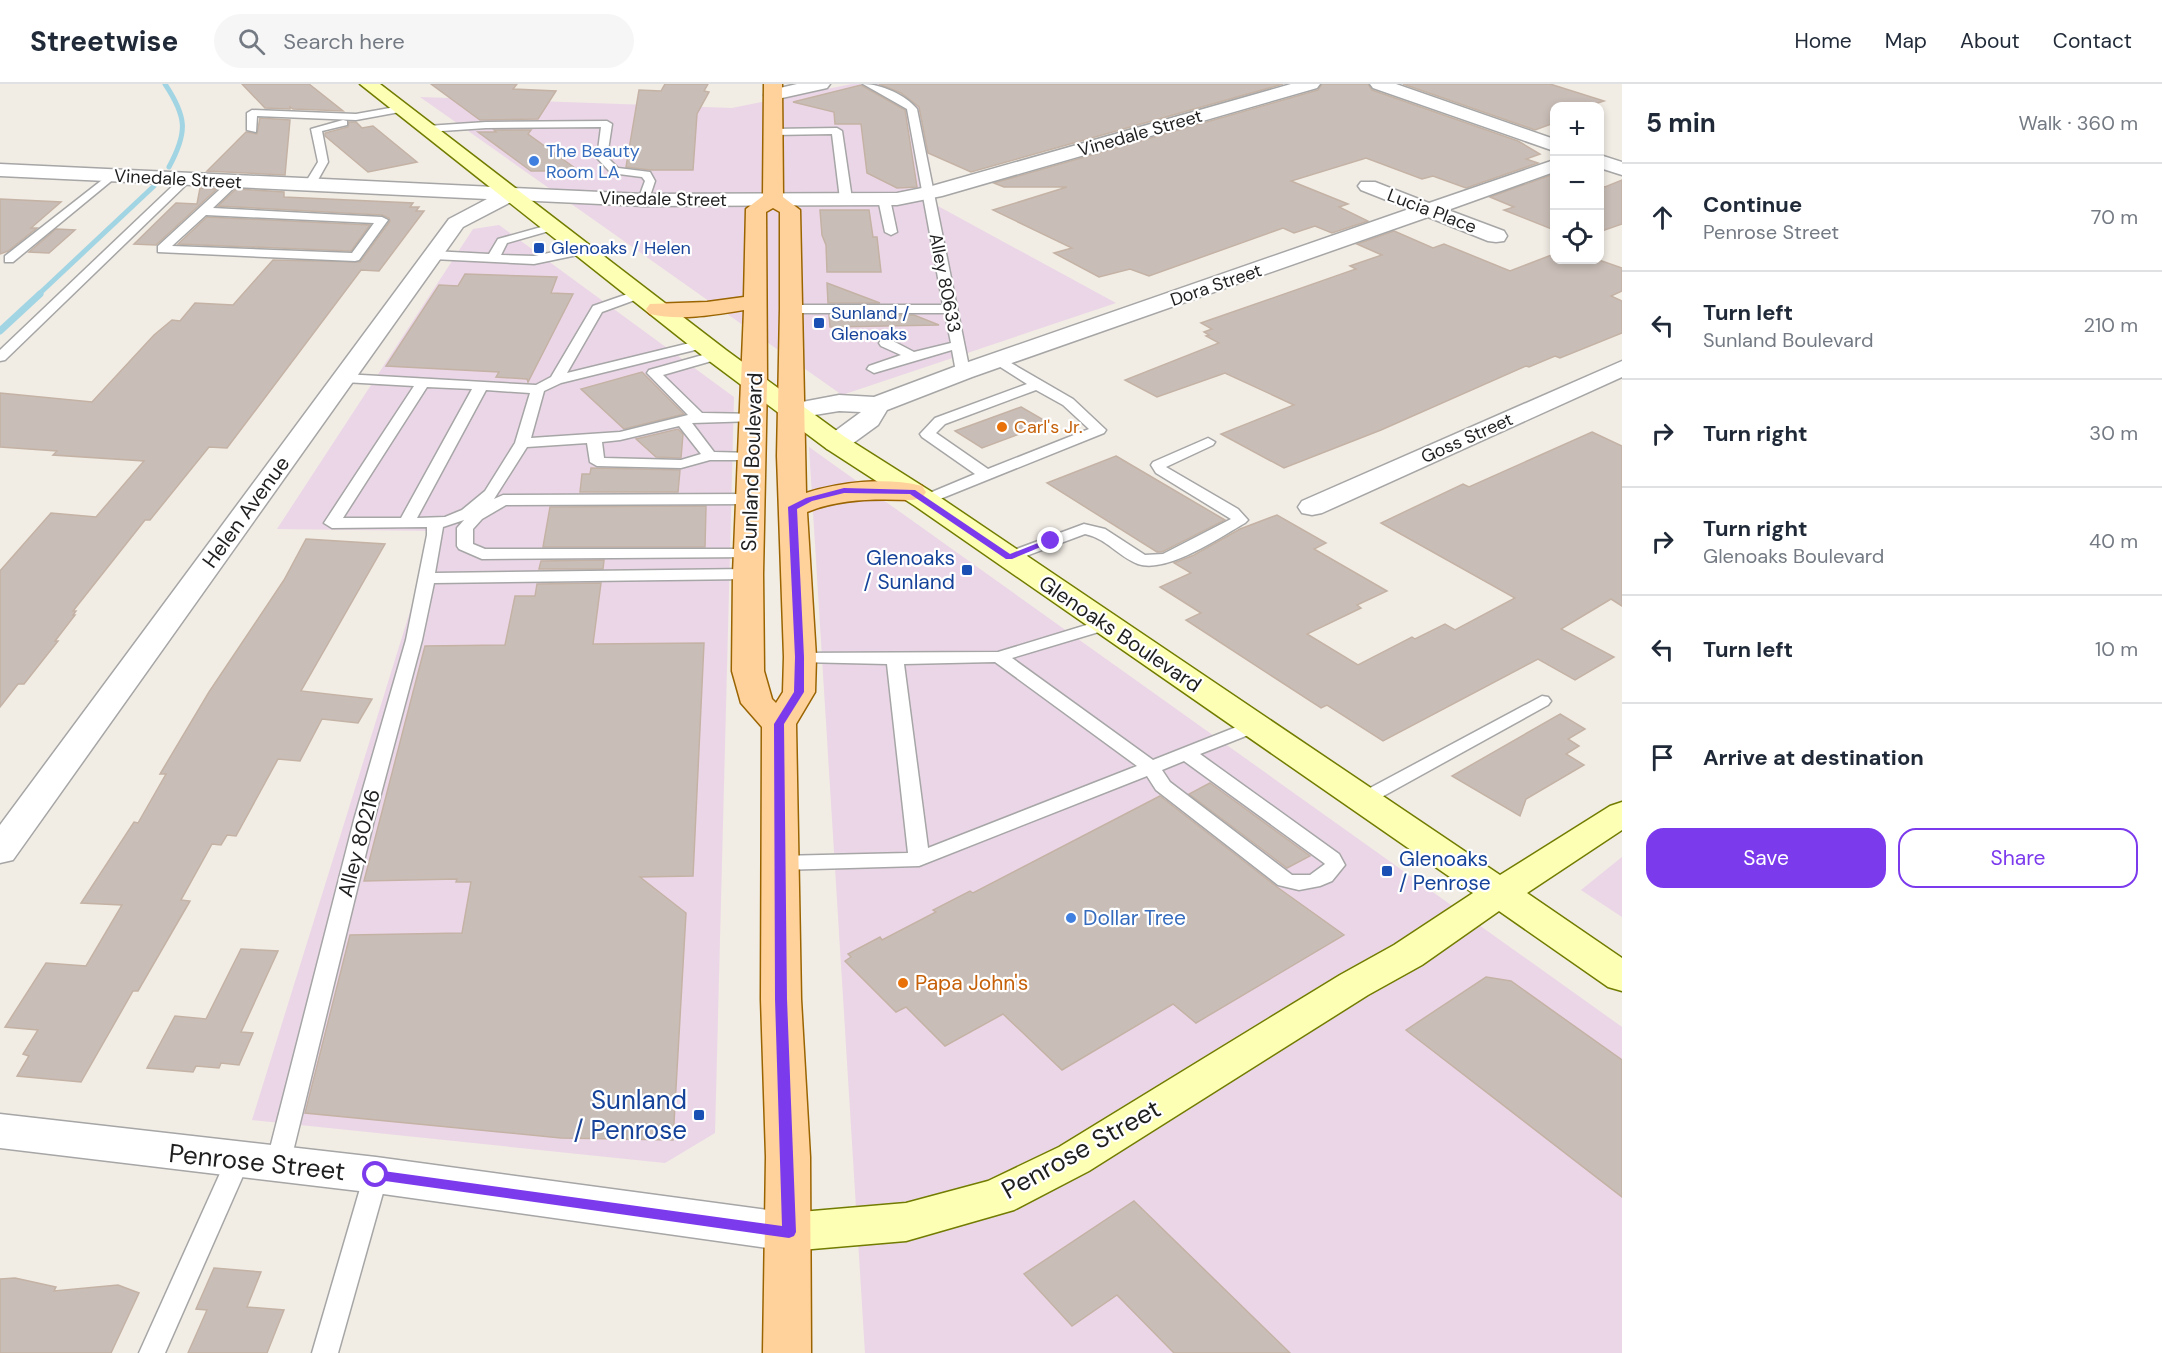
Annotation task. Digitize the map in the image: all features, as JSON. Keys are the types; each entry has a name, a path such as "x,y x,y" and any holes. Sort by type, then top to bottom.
{"main road":[{"name":"Glenoaks Boulevard","path":"369,84 709,349 755,381 790,411 1009,557 1622,977"},
{"path":"773,90 773,199"},
{"name":"Sunland Boulevard","path":"773,199 790,210 792,507 800,657 799,692 779,724 757,703 748,670 755,381 756,209 773,199"},
{"path":"658,309 707,309 754,302"},
{"path":"792,507 844,491 918,496"},
{"path":"779,724 779,863 789,1232 787,1353"},
{"name":"Penrose Street","path":"789,1232 906,1222 998,1197 1074,1160 1354,985 1408,955 1622,814"}],"street":[{"path":"773,90 821,84"},
{"name":"Vinedale Street","path":"0,170 644,200 884,199 927,194 1311,84"},
{"path":"1379,84 1550,144"},
{"path":"1604,154 1622,169"},
{"name":"Dora Street","path":"790,411 839,403 878,405 963,372 1550,167"},
{"name":"Lucia Place","path":"1368,186 1496,236"},
{"name":"Helen Avenue","path":"0,851 456,223 510,195"},
{"name":"Goss Street","path":"1312,507 1622,368"},
{"name":"Dora Street","path":"836,443 869,420 878,405"},
{"name":"Penrose Street","path":"0,1131 376,1175 789,1232"}],"lane":[{"name":"Alley 80633","path":"868,84 909,104 912,109 963,372"},
{"path":"252,130 252,112 356,117 402,110"},
{"path":"309,185 323,162 316,129 402,110"},
{"path":"427,129 486,125 607,124 602,158 615,171 646,174 650,180 644,200"},
{"path":"773,132 837,131 846,199"},
{"path":"9,259 111,176"},
{"path":"0,357 186,179"},
{"path":"202,211 382,220 355,256 162,249 202,211 234,182"},
{"path":"884,199 891,232"},
{"path":"493,258 502,241 552,227"},
{"path":"433,255 534,260 583,250"},
{"path":"556,380 597,309 639,294"},
{"path":"792,306 949,306"},
{"path":"886,343 913,356"},
{"path":"874,369 957,345"},
{"path":"344,378 538,389 556,380 709,349"},
{"path":"698,417 654,373 709,349"},
{"path":"918,496 986,475 1099,430 1068,402 1037,386 999,360"},
{"path":"423,383 332,523 406,523 465,528"},
{"path":"406,523 481,386"},
{"path":"986,475 927,434 940,421 1037,386"},
{"path":"435,527 467,513 491,494 522,443 538,389"},
{"path":"522,443 620,436 698,417 754,417"},
{"path":"683,421 710,456"},
{"path":"594,437 597,462 681,465 710,456 752,457"},
{"path":"1009,557 1084,528 1099,532 1142,560 1166,559 1240,520 1233,512 1161,470 1158,465 1208,442"},
{"path":"484,499 751,499"},
{"path":"503,500 477,516 465,528 465,546 482,554 749,564"},
{"name":"Alley 80216","path":"152,1353 258,1162 364,820 414,640 435,527"},
{"path":"427,578 749,564"},
{"path":"800,657 895,659 999,657 1106,624"},
{"path":"999,657 1151,767 1163,786 1285,880 1305,884 1329,874 1335,865 1332,859 1186,753"},
{"path":"895,659 919,859"},
{"path":"1362,800 1542,701"},
{"path":"779,863 919,859 1255,726"},
{"path":"325,1353 376,1175"}],"shaded area":[{"path":"852,84 883,84 920,104 936,205 1116,303 842,395 420,97 732,108"},
{"path":"499,225 734,397 715,1133 665,1163 252,1120 435,531 277,529 473,229"},
{"path":"809,447 1622,1027 1622,1353 865,1353"},
{"path":"1622,857 1622,917 1581,890"}],"building":[{"path":"242,84 309,84 343,111 290,107 290,109 265,108"},
{"path":"431,84 517,84 513,89 556,91 538,119 480,120"},
{"path":"665,84 708,84 704,91 709,92 697,114 693,170 651,170 626,167 639,90 661,91"},
{"path":"879,84 1283,84 971,172 928,153 919,107 901,93"},
{"path":"1322,84 1368,84 1372,90 1518,141 1540,154 1526,159 1538,163 1466,188 1433,176 1422,179 1366,158 1291,181 1348,204 1339,207 1368,221 1332,233 1315,226 1294,233 1283,228 1149,276 1130,269 1099,277 1054,253 1072,248 993,210 1067,187 1004,187 994,183 1318,90"},
{"path":"1403,84 1550,84 1604,101 1550,102 1550,124 1535,130"},
{"path":"861,85 905,110 917,187 897,188 867,173 861,124 835,124 834,112 793,102"},
{"path":"260,118 290,120 285,175 207,171 246,132 257,134"},
{"path":"349,122 356,122 362,128 373,126 417,162 368,172 325,136 325,133 348,127"},
{"path":"494,130 531,130 528,134 579,171 531,171 478,132 496,132"},
{"path":"1550,175 1550,228 1504,210 1514,207 1490,197"},
{"path":"1622,180 1622,224 1604,230 1604,187"},
{"path":"200,188 217,189 156,245 134,244 176,203 197,204"},
{"path":"236,189 284,192 284,197 413,203 410,207 419,207 416,211 424,211 379,271 361,270 227,448 209,447 150,520 145,520 73,611 76,611 73,615 75,615 55,641 58,641 24,684 18,684 0,707 0,571 51,513 96,517 144,461 53,455 57,451 0,447 0,393 92,402 154,335 172,320 180,321 195,303 233,305 273,260 360,262 390,221 382,215 218,206"},
{"path":"0,199 61,202 31,228 37,228 8,251 0,254"},
{"path":"820,210 869,210 873,237 877,237 881,272 827,272 826,245 822,235"},
{"path":"207,217 370,225 351,251 178,244"},
{"path":"56,229 75,230 49,253 29,252"},
{"path":"1394,231 1433,248 1444,244 1510,271 1550,256 1550,264 1604,264 1604,262 1622,268 1622,291 1611,296 1622,301 1622,333 1560,358 1555,356 1529,367 1526,366 1381,430 1284,468 1221,434 1294,405 1225,373 1157,397 1125,380 1219,343 1206,336 1209,335 1204,332 1212,329 1201,323 1356,269 1350,266 1382,255 1357,244"},
{"path":"465,274 557,277 551,293 573,294 528,382 527,379 496,377 499,372 386,366 439,285 458,286"},
{"path":"827,283 880,303 828,303"},
{"path":"829,315 914,315 939,325 830,327"},
{"path":"642,372 684,414 624,429 581,389"},
{"name":"Carl's Jr.","path":"1021,407 1049,423 982,448 955,431"},
{"path":"678,429 683,434 681,458 656,457 636,439"},
{"path":"1592,432 1622,446 1622,606 1611,599 1561,629 1614,657 1575,680 1538,659 1383,741 1327,705 1321,708 1186,620 1201,613 1160,587 1191,573 1174,563 1194,555 1240,529 1277,515 1326,543 1314,549 1387,591 1357,605 1361,608 1307,634 1358,665 1412,637 1415,639 1445,624 1455,630 1515,598 1381,523 1463,484 1469,487"},
{"path":"1116,456 1225,520 1162,552 1157,552 1047,483"},
{"path":"591,468 680,470 678,492 580,492 582,474 590,474"},
{"path":"706,506 705,547 543,547 550,507"},
{"path":"306,539 385,544 301,691 372,699 358,723 322,719 300,761 278,759 236,836 227,835 221,845 212,844 181,900 190,901 138,991 133,991 81,1082 17,1076 29,1056 23,1054 38,1030 5,1027 46,963 86,966 122,905 81,903 134,822 138,823 166,774 160,774 209,692 284,580"},
{"path":"604,560 603,569 539,569 541,561"},
{"path":"601,583 593,644 704,643 693,876 640,877 686,913 673,1140 561,1138 305,1113 350,935 462,933 471,882 456,882 457,879 364,881 425,646 505,645 515,596 535,596 537,584"},
{"path":"1560,714 1585,729 1568,739 1579,746 1566,754 1584,765 1526,799 1520,816 1452,776"},
{"path":"1210,783 1310,856 1287,868 1189,794"},
{"path":"1160,796 1277,887 1344,935 1196,1023 1173,1004 1062,1070 1003,1014 945,1046 906,1007 896,1012 845,961 851,957 848,954 880,937 882,940 936,912 933,910 970,891 973,893"},
{"path":"241,949 278,951 241,1032 253,1033 239,1065 221,1063 219,1068 196,1066 193,1072 147,1068 175,1016 206,1019"},
{"path":"1486,977 1511,981 1622,1060 1622,1197 1406,1030"},
{"path":"1134,1201 1290,1353 1174,1353 1117,1295 1072,1326 1024,1274"},
{"path":"214,1268 261,1272 247,1307 284,1310 267,1353 188,1353 207,1310 196,1309"},
{"path":"15,1278 56,1287 54,1291 118,1285 139,1293 111,1353 0,1353 0,1279"}],"waterway":[{"path":"165,84 178,106 182,125 179,144 169,167"},
{"path":"38,295 154,186"},
{"path":"0,331 40,294"}],"place":[{"name":"The Beauty Room LA","path":"534,161"},
{"name":"Glenoaks / Helen","path":"539,248"},
{"name":"Sunland / Glenoaks","path":"819,323"},
{"name":"Carl's Jr.","path":"1002,427"},
{"name":"Glenoaks / Sunland","path":"967,570"},
{"name":"Glenoaks / Penrose","path":"1387,871"},
{"name":"Dollar Tree","path":"1071,918"},
{"name":"Papa John's","path":"903,983"},
{"name":"Sunland / Penrose","path":"699,1115"}],"route":[{"path":"376,1175 789,1232 781,999 779,724 799,692 800,657 792,507 844,491 912,492 1009,557 1051,541"}]}
